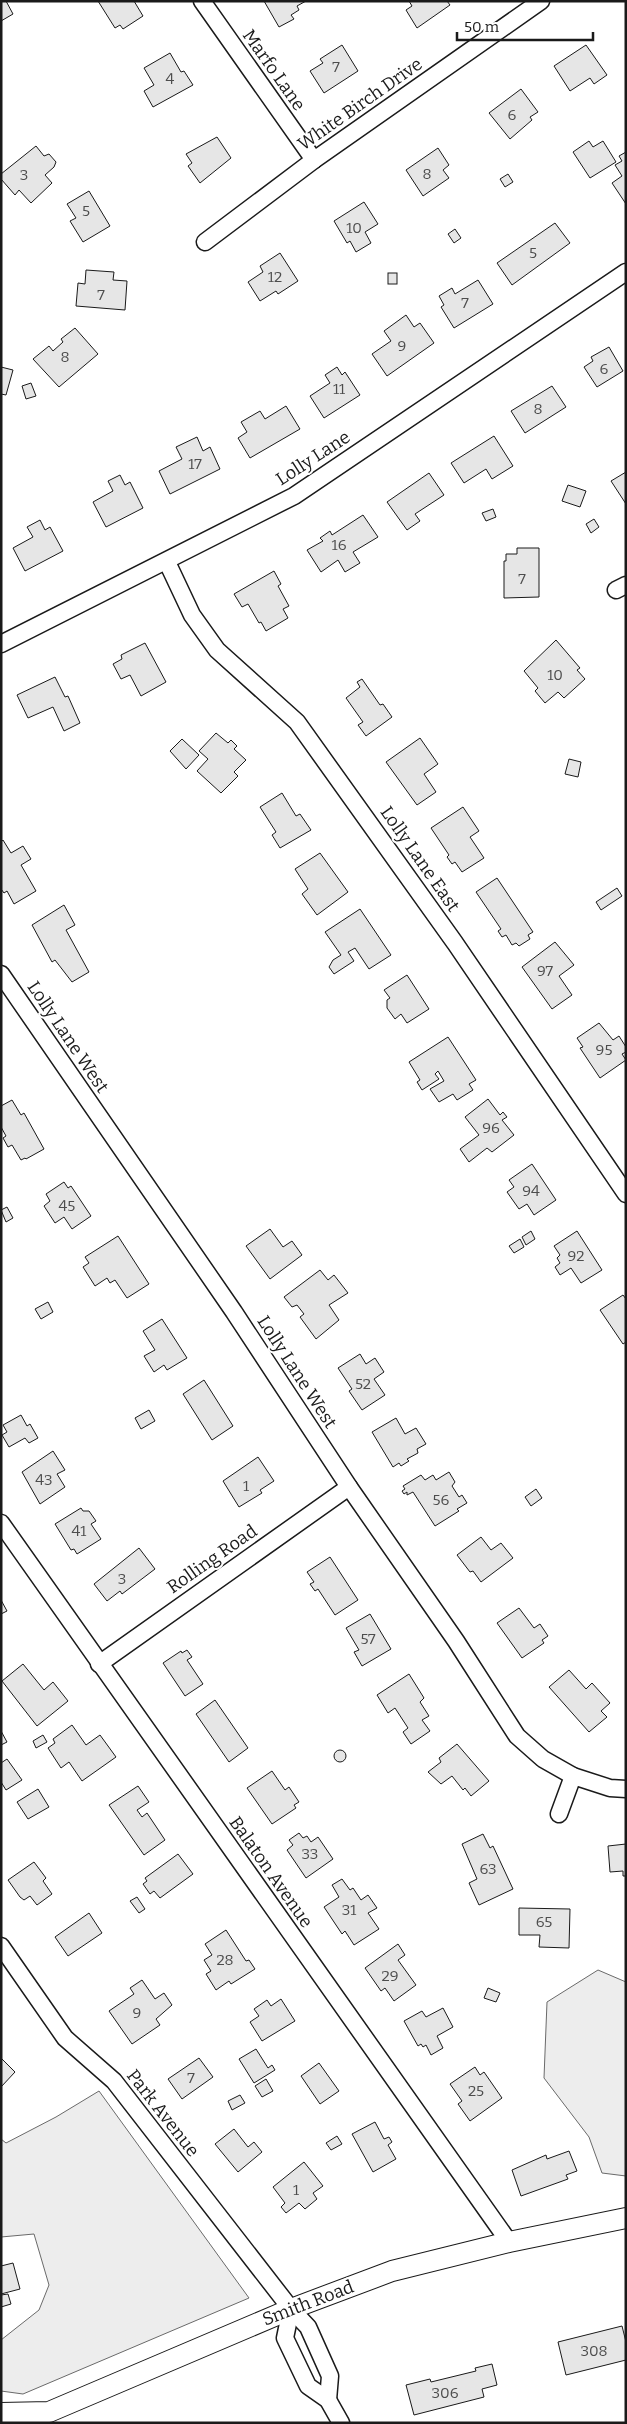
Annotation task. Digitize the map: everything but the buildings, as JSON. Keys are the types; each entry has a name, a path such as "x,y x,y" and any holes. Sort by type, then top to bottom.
{"street":[{"name":"Marfo Lane","path":"202,1 314,160"},
{"name":"White Birch Drive","path":"205,242 314,160 542,1"},
{"name":"Lolly Lane","path":"1,644 167,562 294,496 626,272"},
{"name":"Lolly Lane East","path":"167,562 192,615 217,650 298,722 455,943 626,1194"},
{"name":"Lolly Lane West","path":"1,974 234,1312 349,1487 456,1641 517,1736 543,1759 573,1776 610,1788 626,1789"},
{"name":"Rolling Road","path":"98,1664 349,1487"},
{"name":"Balaton Avenue","path":"1,1523 98,1664 510,2242"},
{"path":"559,1814 573,1776"},
{"name":"Park Avenue","path":"1,1946 65,2038 114,2081 291,2309 308,2327 330,2376 328,2400"},
{"name":"Smith Road","path":"1,2413 49,2412 291,2309 392,2271 510,2242 626,2218"},
{"path":"291,2309 284,2338 308,2386 328,2400 341,2423"}],"shaded area":[{"path":"598,1970 626,1982 626,2176 602,2173 589,2137 544,2078 547,2002"},
{"path":"99,2091 249,2298 23,2394 1,2391 1,2340 39,2310 49,2285 34,2234 1,2237 1,2139 6,2143 56,2117"}]}
